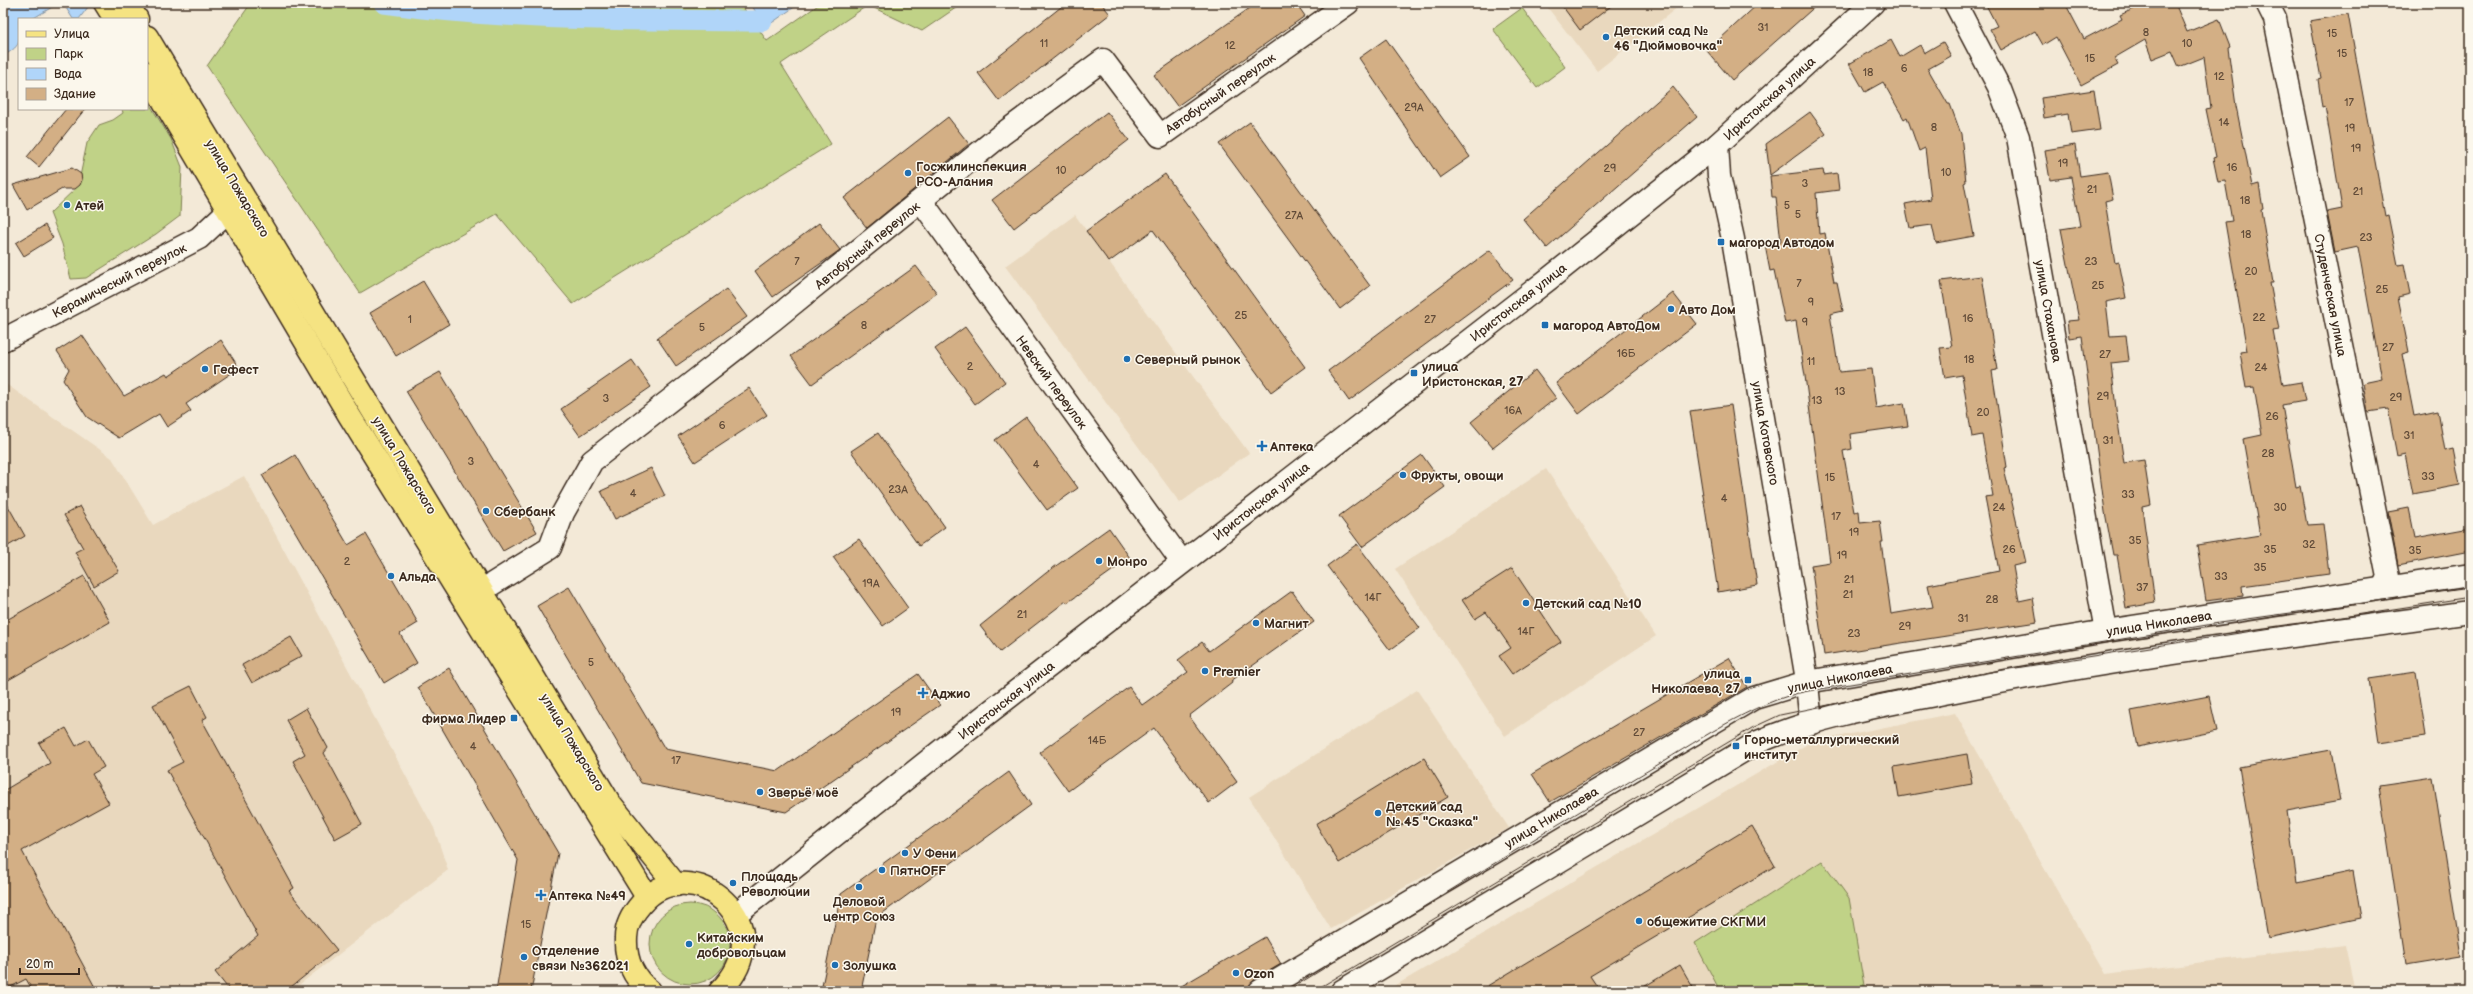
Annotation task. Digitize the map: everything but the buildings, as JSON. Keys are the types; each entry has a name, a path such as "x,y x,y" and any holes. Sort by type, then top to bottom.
{"main road":[{"path":"105,3 114,18"},
{"path":"127,3 135,18"},
{"name":"улица Пожарского","path":"148,41 158,79 228,211 349,415 647,897"},
{"name":"улица Пожарского","path":"158,79 482,591 609,802 676,885"},
{"path":"642,989 630,969 625,950 626,937 634,912 647,897 661,889 676,885 699,886 720,896 736,914 742,930 743,948 740,965 729,987"}],"street":[{"name":"Автобусный переулок","path":"482,591 550,548 563,513 592,461 922,202 1001,135 1103,60 1160,136 1348,3"},
{"name":"Иристонская улица","path":"736,914 1182,562 1550,278 1717,145 1873,3"},
{"name":"улица Стаханова","path":"1955,3 1999,87 2018,137 2106,631"},
{"name":"Студенческая улица","path":"2267,3 2276,26 2388,577 2383,588"},
{"name":"улица Котовского","path":"1717,145 1719,176 1733,239 1807,682 1811,723"},
{"name":"Невский переулок","path":"922,202 1182,562"},
{"name":"Керамический переулок","path":"3,340 199,238 228,211"},
{"name":"улица Николаева","path":"1260,991 1754,698 1807,682 2106,631 2470,575"},
{"path":"1342,991 1758,742 1793,727 1851,712 2015,678 2470,612"}],"shaded area":[{"name":"Детский сад № 46 \"Дюймовочка\"","path":"1544,3 1683,3 1597,71"},
{"name":"Северный рынок","path":"1075,215 1249,453 1180,503 1005,266"},
{"path":"3,382 112,458 153,525 244,476 434,828 448,870 291,991 3,991"},
{"name":"Детский сад №10","path":"1546,469 1656,636 1505,736 1395,569"},
{"name":"Детский сад № 45 \"Сказка\"","path":"1417,690 1509,828 1331,929 1249,797"},
{"path":"1955,713 2105,974 2345,945 2355,991 1386,991 1811,742"}],"green space":[{"path":"251,3 740,3 767,41 821,3 963,3 922,31 868,5 781,64 831,144 573,304 497,214 360,293 207,66"},
{"path":"1522,8 1565,67 1537,88 1493,29"},
{"path":"148,102 171,139 182,167 180,216 156,234 86,278 71,279 62,244 50,213 78,186 87,143 99,125 113,120 123,113 122,110 148,110"},
{"path":"1822,861 1849,898 1865,991 1720,991 1695,943"},
{"path":"690,904 705,907 718,916 727,929 730,944 727,959 718,972 705,981 690,984 675,981 662,972 653,959 650,944 653,929 662,916 675,907"}],"water":[{"path":"3,3 59,3 34,18 18,18 18,43 10,52 3,56"},
{"path":"63,3 91,3 80,18 72,18"},
{"path":"750,3 800,3 766,27"}],"waterway":[{"path":"384,3 431,9 525,16 620,20 762,21"}],"tram line":[{"path":"1287,991 1702,737 1745,714 1787,696 1808,691 2219,623 2470,588"},
{"path":"1314,991 1752,728 1780,715 1984,673 2470,597"}],"place":[{"name":"Детский сад № 46 \"Дюймовочка\"","path":"1606,37"},
{"name":"Госжилинспекция РСО-Алания","path":"908,173"},
{"name":"Атей","path":"67,205"},
{"name":"магород Автодом","path":"1721,242"},
{"name":"Авто Дом","path":"1671,309"},
{"name":"магород АвтоДом","path":"1545,325"},
{"name":"Северный рынок","path":"1127,359"},
{"name":"Гефест","path":"205,369"},
{"name":"улица Иристонская, 27","path":"1414,373"},
{"name":"Аптека","path":"1262,446"},
{"name":"Фрукты, овощи","path":"1403,475"},
{"name":"Сбербанк","path":"486,511"},
{"name":"Монро","path":"1099,561"},
{"name":"Альда","path":"391,576"},
{"name":"Детский сад №10","path":"1526,603"},
{"name":"Магнит","path":"1256,623"},
{"name":"Premier","path":"1205,671"},
{"name":"улица Николаева, 27","path":"1748,680"},
{"name":"Аджио","path":"923,693"},
{"name":"фирма Лидер","path":"514,718"},
{"name":"Горно-металлургический институт","path":"1736,746"},
{"name":"Зверьё моё","path":"760,792"},
{"name":"Детский сад № 45 \"Сказка\"","path":"1378,813"},
{"name":"У Фени","path":"905,853"},
{"name":"ПятнOFF","path":"882,870"},
{"name":"Площадь Революции","path":"733,883"},
{"name":"Деловой центр Союз","path":"859,887"},
{"name":"Аптека №49","path":"541,895"},
{"name":"общежитие СКГМИ","path":"1639,921"},
{"name":"Китайским добровольцам","path":"689,944"},
{"name":"Отделение связи №362021","path":"524,957"},
{"name":"Золушка","path":"835,965"},
{"name":"Ozon","path":"1236,973"}]}
